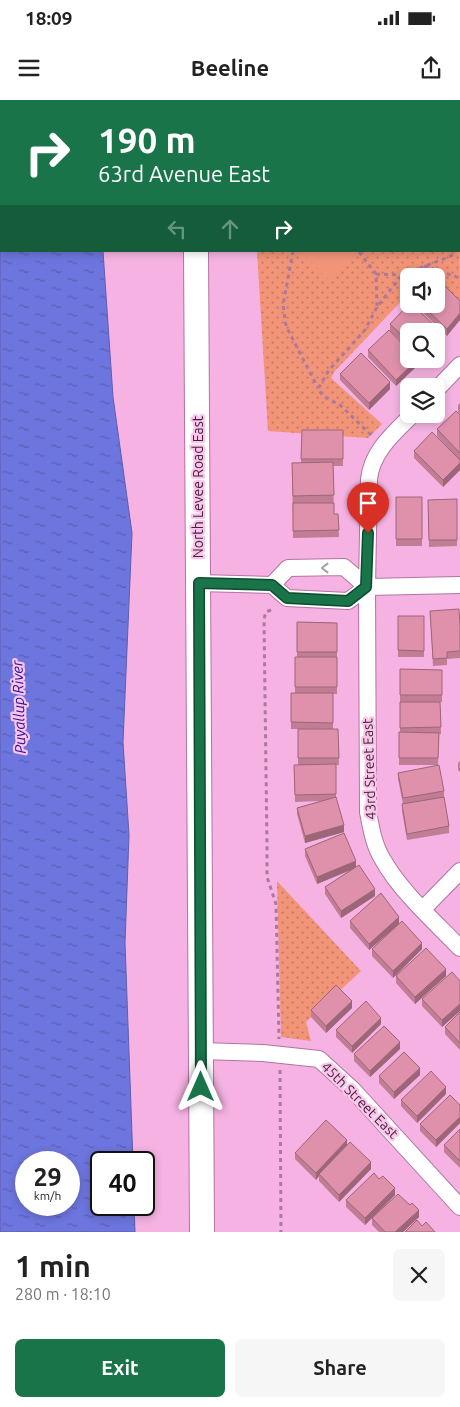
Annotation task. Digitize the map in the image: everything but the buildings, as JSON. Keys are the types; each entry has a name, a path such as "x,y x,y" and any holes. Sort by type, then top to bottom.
{"street":[{"name":"North Levee Road East","path":"196,252 202,1232"},
{"path":"445,381 460,365"},
{"name":"43rd Street East","path":"405,423 383,446 370,467 366,587 368,812 371,828 382,860 423,909 460,948"},
{"path":"272,585 288,568 344,567 366,587"},
{"path":"199,583 272,585 287,598 348,601 366,587 460,585"},
{"path":"423,909 460,871"},
{"name":"45th Street East","path":"201,1051 319,1059 353,1090 460,1207"}],"path":[{"path":"292,252 283,305 286,326 323,396 340,405 383,446"},
{"path":"359,252 376,274 377,307"},
{"path":"419,268 451,256 454,252"},
{"path":"424,266 460,278"},
{"path":"376,274 400,275"},
{"path":"318,389 329,370 365,330 377,307 400,278"},
{"path":"271,610 266,612 264,619 267,877 276,904 280,1055 281,1232"}],"shaded area":[{"path":"257,252 460,252 460,306 445,291 445,268 400,268 400,302 334,372 331,378 382,424 368,438 268,431"},
{"path":"301,252 358,252 330,281"},
{"path":"277,881 361,971 306,1022 311,1041 281,1037"}],"water":[{"name":"Puyallup River","path":"0,252 103,252 113,397 132,533 123,742 129,835 125,943 133,1151 90,1151 90,1216 134,1216 135,1232 0,1232"}],"route":[{"path":"201,1087 199,583 272,585 287,598 348,601 366,587 368,533"}]}
